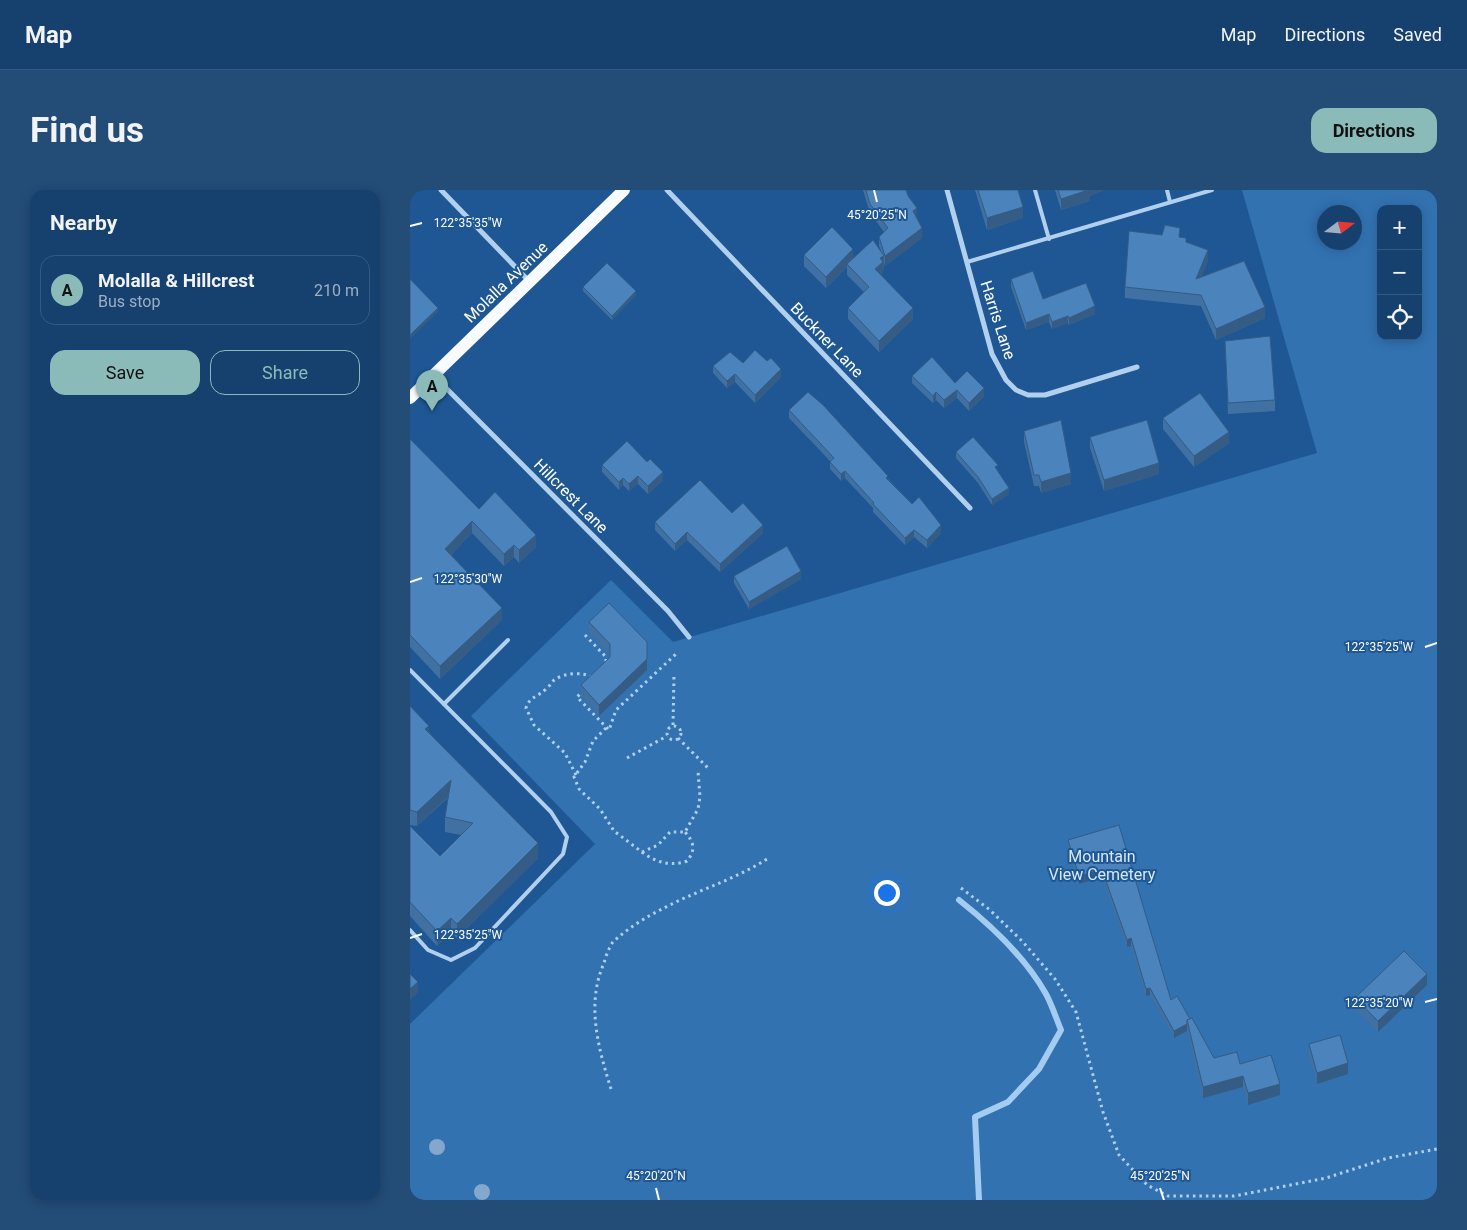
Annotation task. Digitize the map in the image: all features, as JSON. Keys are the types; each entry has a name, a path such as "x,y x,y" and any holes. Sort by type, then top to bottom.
{"main road":[{"name":"Molalla Avenue","path":"410,398 624,190"}],"street":[{"path":"441,190 529,282"},
{"name":"Buckner Lane","path":"667,190 970,508"},
{"name":"Harris Lane","path":"947,190 992,354 1006,380 1016,390 1028,395 1045,395 1137,367"},
{"name":"Hillcrest Lane","path":"433,375 668,611 689,637"}],"lane":[{"path":"1036,190 1048,239"},
{"path":"1167,190 1170,202"},
{"path":"968,262 1212,190"},
{"path":"444,704 508,640"},
{"path":"410,670 551,812 567,836 563,854 475,948 451,960 428,950 410,930"}],"path":[{"path":"585,634 606,657 606,670"},
{"path":"600,675 576,698 610,730 616,710 676,654"},
{"path":"576,775 565,753 534,725 526,708 532,698 546,690 558,678 580,672 587,673 595,680"},
{"path":"673,725 674,675"},
{"path":"673,725 667,729 668,736 672,740 678,738"},
{"path":"673,725 680,731 678,738"},
{"path":"606,728 593,741 586,762 576,775 575,784 600,809 614,831 642,852 660,862 680,864 687,861 693,850 693,843 685,832"},
{"path":"627,758 668,736"},
{"path":"678,738 709,769"},
{"path":"685,832 698,809 700,797 698,771"},
{"path":"642,852 658,844 670,832 685,832"},
{"path":"611,1089 599,1050 594,1017 597,979 612,944 638,922 664,907 744,873 767,859"},
{"path":"961,888 1003,923 1055,979 1076,1012 1098,1096 1119,1155 1147,1185 1168,1196 1234,1196 1326,1178 1388,1158 1437,1149"}],"green space":[{"name":"Mountain View Cemetery","path":"1242,190 1437,190 1437,1200 410,1200 410,1024 595,844 471,716 611,580 673,642 1317,453"}],"building":[{"path":"866,190 906,190 917,208 913,211 922,228 885,256 879,237 888,228 870,204"},
{"path":"978,190 1018,190 1023,207 987,218"},
{"path":"1058,190 1088,190 1061,199"},
{"path":"1165,225 1180,228 1179,237 1186,238 1186,242 1208,250 1196,279 1244,261 1265,307 1216,329 1201,295 1125,287 1129,231 1162,235"},
{"path":"832,227 853,249 826,277 804,255"},
{"path":"873,240 884,256 880,258 883,262 875,269 913,308 879,341 848,308 869,287 847,264"},
{"path":"607,263 636,291 612,316 583,287"},
{"path":"1033,271 1043,299 1086,283 1095,306 1069,318 1068,316 1052,322 1049,314 1026,323 1011,279"},
{"path":"410,279 438,308 410,335"},
{"path":"1270,336 1275,400 1228,403 1225,341"},
{"path":"755,350 767,361 771,358 781,369 755,395 735,374 727,381 713,366 730,352 743,363"},
{"path":"932,357 955,383 967,371 984,388 969,403 957,390 944,400 936,392 933,396 912,376"},
{"path":"808,392 823,405 888,476 886,478 912,504 919,497 941,525 927,540 914,530 905,538 845,471 841,474 830,462 834,458 789,410"},
{"path":"1200,393 1229,432 1194,456 1163,418"},
{"path":"1061,420 1071,473 1041,482 1039,475 1034,475 1024,431"},
{"path":"1147,420 1159,463 1104,480 1090,437"},
{"path":"973,437 998,465 995,467 1009,488 992,499 978,477 956,452"},
{"path":"410,439 479,509 495,492 536,535 519,550 514,545 504,554 472,521 445,549 502,608 440,666 410,635"},
{"path":"627,441 647,462 650,459 663,472 648,486 638,476 629,484 623,478 619,482 602,465"},
{"path":"700,480 732,513 743,503 763,525 720,564 687,532 675,544 655,522"},
{"path":"787,546 801,571 749,602 734,576"},
{"path":"609,603 647,642 647,659 599,705 581,685 610,657 610,644 589,622"},
{"path":"410,706 429,726 425,729 538,843 457,924 451,918 437,931 410,902 410,826 440,856 473,823 445,817 451,780 417,812 410,810"},
{"path":"1119,825 1171,1000 1177,996 1190,1019 1187,1020 1187,1024 1174,1031 1150,988 1146,989 1131,938 1127,940 1102,870 1079,876 1068,840"},
{"path":"1404,951 1427,974 1378,1021 1355,998"},
{"path":"410,974 418,982 410,989"},
{"path":"1192,1018 1214,1058 1237,1052 1240,1064 1271,1055 1280,1084 1248,1093 1243,1076 1203,1087 1187,1020"},
{"path":"1340,1035 1348,1063 1317,1073 1309,1044"}],"waterway":[{"path":"959,900 984,920 1028,967 1046,994 1061,1030 1039,1069 1008,1102 975,1117 979,1200"}],"place":[{"name":"Molalla & Hillcrest","path":"432,411"}]}
